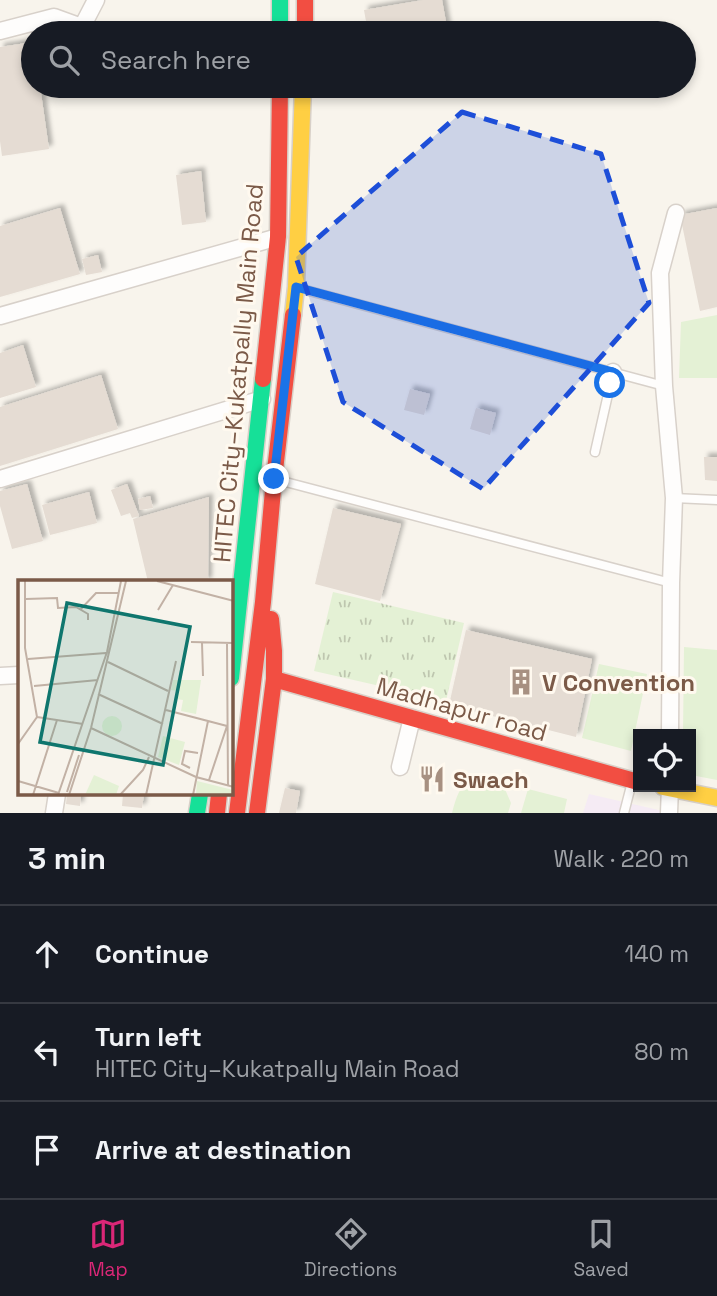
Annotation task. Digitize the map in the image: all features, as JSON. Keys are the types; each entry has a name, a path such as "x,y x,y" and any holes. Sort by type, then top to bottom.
{"main road":[{"path":"280,0 280,21"},
{"path":"305,0 305,21"},
{"name":"HITEC City–Kukatpally Main Road","path":"233,635 262,399 278,237 280,98"},
{"name":"HITEC City–Kukatpally Main Road","path":"257,813 274,679 273,628 270,613 263,602 296,287 303,98"},
{"path":"237,813 263,602"},
{"name":"Madhapur road","path":"274,679 633,780"},
{"path":"690,792 717,798"}],"street":[{"path":"85,21 96,0"},
{"path":"42,21 54,18 63,21"},
{"path":"0,31 21,26"},
{"path":"670,729 674,498 664,386 660,273 676,213"},
{"path":"0,316 278,237"},
{"path":"0,479 262,399"},
{"path":"0,676 18,675"},
{"path":"400,767 412,718"},
{"path":"668,792 669,813"}],"lane":[{"path":"296,287 612,377 664,386"},
{"path":"595,452 612,377"},
{"path":"274,479 671,583"},
{"path":"674,498 717,500"},
{"path":"624,813 633,787"}],"highlighted area":[{"path":"462,112 601,154 649,303 483,489 343,402 296,257"}],"shaded area":[{"path":"589,794 663,811 583,813"}],"green space":[{"path":"717,315 717,378 679,378 681,322"},
{"path":"333,592 464,623 446,701 314,671"},
{"path":"684,647 717,650 717,780 696,776 696,729 683,729"},
{"path":"599,664 647,674 636,729 633,729 631,751 582,738"},
{"path":"492,778 504,787 511,803 508,813 452,813 457,796 464,786"},
{"path":"528,789 567,799 564,813 521,813"}],"building":[{"path":"423,0 442,0 446,21 366,21 364,10"},
{"path":"21,44 21,98 42,98 49,149 2,156 0,47"},
{"path":"201,171 206,222 182,225 176,175"},
{"path":"60,208 80,274 0,297 0,226"},
{"path":"717,208 717,307 700,311 680,215"},
{"path":"98,255 102,272 86,275 82,259"},
{"path":"23,345 36,387 0,398 0,353"},
{"path":"101,375 118,429 0,466 0,407"},
{"path":"410,389 430,394 424,415 404,410"},
{"path":"476,408 496,413 490,435 470,429"},
{"path":"704,457 717,457 717,481 705,480"},
{"path":"27,484 43,541 12,549 0,506 0,491"},
{"path":"127,484 139,516 132,518 130,513 121,516 111,490"},
{"path":"89,492 97,523 50,535 42,505"},
{"path":"150,496 153,508 140,510 138,499"},
{"path":"209,497 208,580 148,580 133,519"},
{"path":"333,508 401,524 380,601 315,584"},
{"name":"V Convention","path":"466,630 592,659 576,737 449,705"},
{"path":"285,788 300,791 296,813 279,813"},
{"path":"67,796 81,796 80,806 66,804"},
{"path":"123,796 144,796 142,808 122,806"}],"traffic: fast":[{"path":"280,0 280,21"},
{"path":"233,659 263,379"},
{"path":"197,813 200,796"}],"traffic: slow":[{"path":"293,315 303,98"},
{"path":"688,792 717,798"}],"traffic: jam":[{"path":"305,0 305,21"},
{"path":"263,379 278,237 280,98"},
{"path":"237,813 263,602 293,315"},
{"path":"257,813 274,679 271,619"},
{"path":"274,679 633,781"},
{"path":"217,813 219,796"}],"place":[{"name":"V Convention","path":"521,682"},
{"name":"Swach","path":"432,779"}],"route":[{"path":"274,479 296,287 613,372 610,383"}]}
